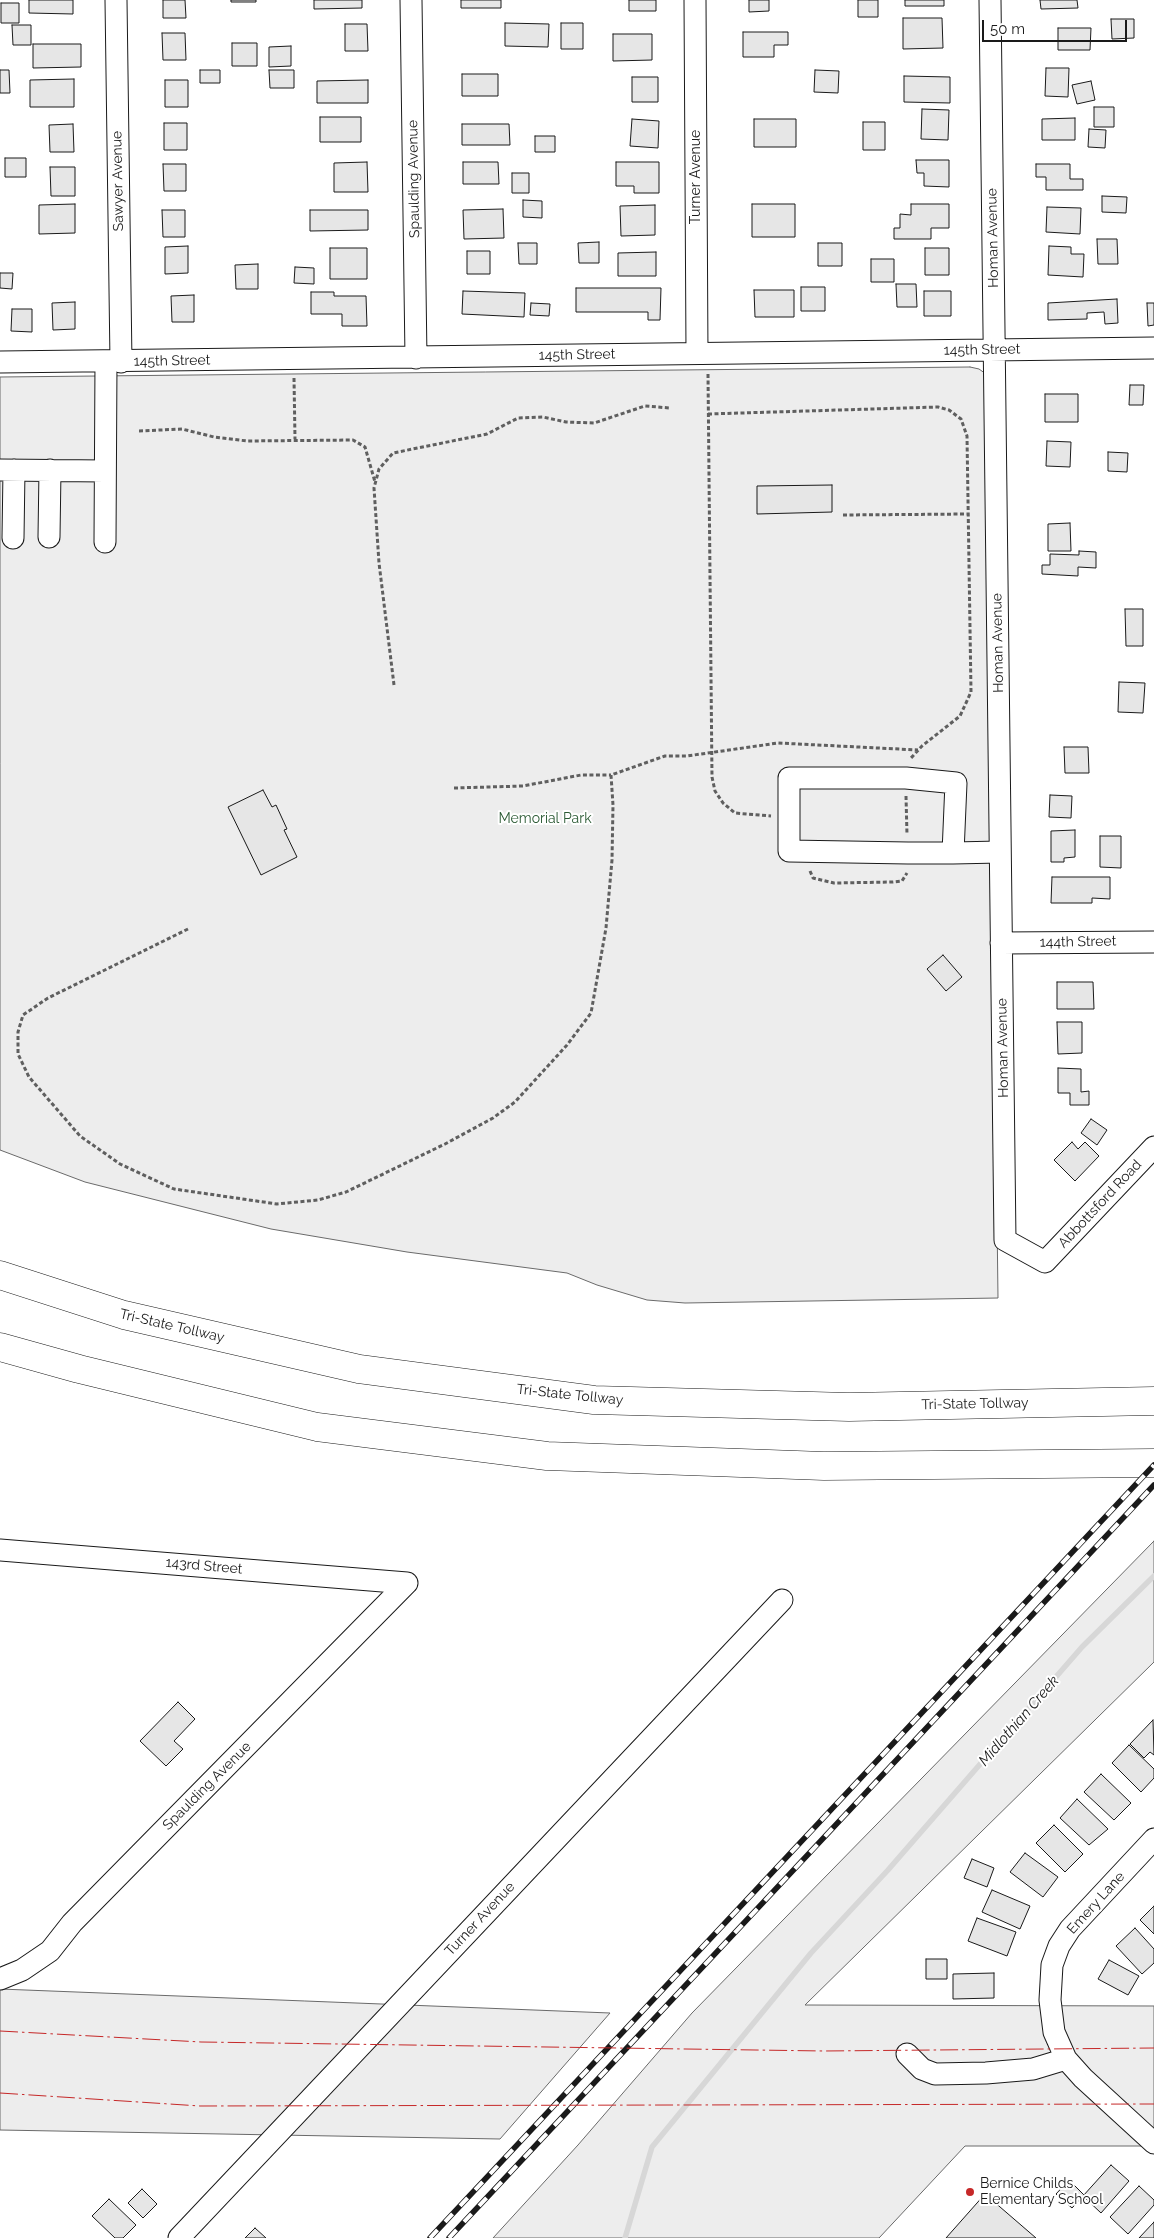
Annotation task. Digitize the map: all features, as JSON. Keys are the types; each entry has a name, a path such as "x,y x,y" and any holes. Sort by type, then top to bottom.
{"highway":[{"name":"Tri-State Tollway","path":"0,1275 124,1316 359,1369 594,1400 849,1406 1143,1401"},
{"path":"0,1347 79,1369 317,1427 547,1456 824,1466 1154,1463"}],"street":[{"name":"Sawyer Avenue","path":"105,542 105,470 113,362 116,0"},
{"name":"Spaulding Avenue","path":"411,0 416,358"},
{"name":"Turner Avenue","path":"695,0 702,353"},
{"name":"Homan Avenue","path":"990,0 1005,1240 1045,1262"},
{"name":"145th Street","path":"0,362 1154,348"},
{"path":"13,538 7,470 105,470"},
{"path":"48,537 50,470"},
{"path":"953,853 956,783 906,778 789,778 789,851 908,853 953,853 1000,852"},
{"name":"144th Street","path":"1001,943 1154,942"},
{"name":"Abbottsford Road","path":"1045,1262 1154,1147"},
{"name":"143rd Street","path":"0,1550 407,1582"},
{"name":"Spaulding Avenue","path":"0,1979 22,1970 50,1951 72,1922 407,1582"},
{"name":"Turner Avenue","path":"179,2238 782,1600"},
{"name":"Emery Lane","path":"1154,1839 1070,1929 1059,1946 1052,1965 1050,1984 1051,2019 1054,2032 1066,2059 1082,2078 1154,2143"},
{"path":"907,2054 922,2069 935,2074 986,2073 1033,2069 1066,2059"}],"path":[{"path":"702,353 708,414 712,752 715,791 723,803 735,813 789,819"},
{"path":"294,375 294,439"},
{"path":"375,483 379,469 393,453 487,434 518,418 543,417 566,422 594,423 645,406 670,408"},
{"path":"708,414 938,407 950,410 961,419 967,436 970,692 960,716 918,750 908,765 906,778 908,868 902,881 834,883 813,878 809,868 808,851"},
{"path":"139,431 182,428 214,438 247,441 294,439 353,440 365,446 375,483 379,563 394,685"},
{"path":"843,515 968,514"},
{"path":"454,788 523,786 581,775 611,776 665,756 778,743 918,750"},
{"path":"188,929 48,998 23,1015 18,1032 18,1054 29,1077 80,1136 120,1164 174,1189 277,1204 318,1200 346,1192 445,1144 493,1118 507,1107 567,1045 592,1013 606,928 612,860 613,805 611,776"}],"green space":[{"name":"Memorial Park","path":"970,367 979,369 986,374 987,391 998,1298 685,1303 647,1300 597,1285 567,1273 407,1252 271,1229 85,1182 0,1150 0,377"},
{"path":"1154,1541 1154,1662 805,2005 1154,2006 1154,2146 965,2146 879,2238 493,2238 578,2145 692,2013"},
{"path":"0,1989 610,2013 500,2139 0,2130"}],"building":[{"path":"29,0 73,0 73,14 29,13"},
{"path":"163,0 185,0 186,18 163,18"},
{"path":"231,0 256,0 256,2 231,2"},
{"path":"314,0 362,0 362,8 314,9"},
{"path":"461,0 501,0 501,8 461,8"},
{"path":"629,0 656,0 656,11 629,11"},
{"path":"749,0 769,0 769,11 749,12"},
{"path":"858,0 878,0 878,17 858,17"},
{"path":"905,0 944,0 944,6 905,6"},
{"path":"1040,0 1077,0 1078,8 1041,9"},
{"path":"1,3 19,3 19,23 1,23"},
{"path":"903,18 942,18 943,48 903,49"},
{"path":"1111,19 1134,19 1134,38 1112,39"},
{"path":"505,23 549,24 548,47 505,46"},
{"path":"561,23 583,23 583,49 561,49"},
{"path":"345,24 367,24 368,51 345,51"},
{"path":"12,25 31,25 31,45 13,45"},
{"path":"1058,28 1091,28 1090,50 1058,50"},
{"path":"743,32 788,32 788,45 774,45 774,57 743,57"},
{"path":"162,33 185,33 186,60 163,60"},
{"path":"613,34 652,34 652,60 613,61"},
{"path":"232,43 257,43 257,66 232,66"},
{"path":"33,44 81,44 81,67 33,68"},
{"path":"291,46 291,66 269,67 269,47"},
{"path":"1046,68 1069,68 1068,97 1045,96"},
{"path":"0,70 9,70 10,93 0,93"},
{"path":"200,70 220,70 220,83 200,83"},
{"path":"269,70 294,70 294,88 270,88"},
{"path":"815,70 839,71 838,93 814,92"},
{"path":"462,74 498,74 498,96 462,96"},
{"path":"904,76 950,77 950,103 904,102"},
{"path":"632,77 658,77 658,102 632,102"},
{"path":"74,79 74,107 30,107 30,80"},
{"path":"165,80 188,80 188,107 165,107"},
{"path":"368,80 368,103 317,103 317,81"},
{"path":"1091,81 1095,100 1077,104 1072,85"},
{"path":"1094,107 1114,107 1114,127 1094,127"},
{"path":"922,109 949,110 948,140 921,139"},
{"path":"320,117 361,117 361,142 320,142"},
{"path":"1075,118 1075,140 1042,140 1042,119"},
{"path":"632,119 659,121 658,148 630,146"},
{"path":"754,119 796,119 796,147 754,147"},
{"path":"863,122 885,122 885,150 863,150"},
{"path":"164,123 187,123 187,150 164,150"},
{"path":"73,124 74,152 50,152 49,125"},
{"path":"462,124 509,124 510,145 462,145"},
{"path":"1089,129 1106,130 1105,148 1088,147"},
{"path":"535,136 555,136 555,152 535,152"},
{"path":"5,158 26,158 26,177 5,177"},
{"path":"916,160 949,160 949,187 924,186 924,173 917,173"},
{"path":"367,162 368,192 334,192 334,163"},
{"path":"463,162 498,162 499,184 463,184"},
{"path":"616,162 659,162 659,193 634,193 634,186 616,186"},
{"path":"163,164 186,164 186,191 164,191"},
{"path":"1036,164 1070,164 1070,179 1083,179 1083,190 1046,190 1046,177 1036,177"},
{"path":"50,167 75,167 75,196 51,196"},
{"path":"512,173 529,173 529,193 512,193"},
{"path":"1102,196 1127,197 1126,213 1102,212"},
{"path":"523,200 542,201 542,218 523,217"},
{"path":"75,204 75,233 39,234 39,205"},
{"path":"752,204 795,204 795,237 752,237"},
{"path":"911,204 949,204 949,228 931,228 931,239 894,239 894,228 900,228 900,214 911,215"},
{"path":"655,205 655,235 621,236 620,206"},
{"path":"1047,207 1081,208 1080,234 1046,232"},
{"path":"503,209 504,238 464,239 463,210"},
{"path":"162,210 185,210 185,237 163,237"},
{"path":"310,210 368,210 368,230 310,231"},
{"path":"1097,239 1117,239 1118,264 1098,264"},
{"path":"599,242 599,263 579,263 578,243"},
{"path":"518,243 537,243 537,264 519,264"},
{"path":"818,243 842,243 842,266 818,266"},
{"path":"188,246 188,273 165,274 165,247"},
{"path":"1049,246 1071,247 1071,254 1084,254 1083,277 1048,275"},
{"path":"330,248 367,248 367,279 330,279"},
{"path":"925,248 949,248 949,275 925,275"},
{"path":"467,251 490,251 490,274 467,274"},
{"path":"656,252 656,276 618,276 618,253"},
{"path":"871,259 894,259 894,282 871,282"},
{"path":"258,264 258,289 236,289 235,265"},
{"path":"295,267 314,268 314,284 294,283"},
{"path":"0,273 13,273 12,289 0,288"},
{"path":"896,284 916,284 917,307 897,307"},
{"path":"801,287 825,287 825,311 801,311"},
{"path":"576,288 661,288 660,320 648,320 648,312 576,312"},
{"path":"754,290 794,290 794,317 755,317"},
{"path":"463,291 525,293 524,317 462,314"},
{"path":"924,291 951,291 951,316 924,316"},
{"path":"311,292 334,292 334,296 366,296 367,326 342,326 342,314 311,314"},
{"path":"194,295 194,322 172,322 171,296"},
{"path":"1117,299 1118,323 1105,324 1104,312 1087,313 1087,319 1048,320 1048,303"},
{"path":"75,302 75,329 53,330 52,303"},
{"path":"531,303 550,304 549,316 530,315"},
{"path":"1147,303 1154,303 1154,325 1148,326"},
{"path":"12,309 32,309 32,332 11,331"},
{"path":"1130,385 1144,385 1143,405 1129,405"},
{"path":"1045,394 1078,394 1078,422 1045,422"},
{"path":"1047,441 1071,442 1070,467 1046,466"},
{"path":"1108,452 1128,453 1127,472 1108,471"},
{"path":"832,485 832,512 757,514 757,486"},
{"path":"1070,523 1071,551 1048,551 1048,524"},
{"path":"1079,551 1096,552 1096,568 1078,567 1078,576 1042,574 1042,565 1050,565 1050,554 1079,555"},
{"path":"1125,609 1143,609 1143,646 1126,646"},
{"path":"1119,682 1145,683 1143,713 1118,712"},
{"path":"1064,747 1088,747 1089,773 1065,773"},
{"path":"263,790 272,807 276,805 287,829 284,830 297,857 261,875 228,807"},
{"path":"1050,795 1072,796 1071,818 1049,817"},
{"path":"1075,830 1075,857 1064,858 1064,862 1051,862 1051,831"},
{"path":"1100,836 1121,836 1121,868 1100,867"},
{"path":"1052,877 1110,877 1110,899 1092,898 1092,903 1051,903"},
{"path":"943,955 962,977 946,991 927,969"},
{"path":"1057,982 1093,982 1094,1009 1057,1009"},
{"path":"1057,1022 1082,1022 1082,1053 1058,1054"},
{"path":"1058,1068 1081,1069 1081,1092 1089,1091 1089,1105 1070,1105 1070,1093 1058,1093"},
{"path":"1091,1119 1107,1130 1097,1145 1081,1133"},
{"path":"1072,1142 1078,1149 1085,1142 1099,1156 1075,1181 1054,1160"},
{"path":"178,1702 195,1719 174,1741 183,1749 166,1766 140,1741"},
{"path":"1153,1720 1154,1755 1150,1752 1144,1758 1130,1744"},
{"path":"1129,1745 1154,1769 1154,1778 1141,1792 1112,1763"},
{"path":"1101,1774 1131,1803 1114,1820 1084,1792"},
{"path":"1077,1799 1108,1829 1089,1845 1060,1818"},
{"path":"1054,1825 1083,1854 1065,1872 1036,1843"},
{"path":"1025,1853 1058,1877 1043,1897 1010,1872"},
{"path":"972,1859 994,1868 987,1887 964,1878"},
{"path":"992,1890 1030,1906 1020,1929 982,1912"},
{"path":"1154,1906 1154,1934 1140,1920"},
{"path":"977,1918 1016,1932 1007,1956 968,1941"},
{"path":"1135,1928 1154,1949 1154,1963 1142,1974 1116,1946"},
{"path":"926,1959 947,1959 947,1979 926,1979"},
{"path":"1109,1960 1139,1976 1128,1995 1098,1979"},
{"path":"994,1973 994,1998 953,1999 953,1974"},
{"path":"1111,2165 1129,2181 1101,2213 1083,2196"},
{"path":"1069,2180 1084,2195 1072,2208 1056,2194"},
{"path":"1139,2186 1154,2200 1154,2205 1128,2234 1110,2217"},
{"path":"142,2189 157,2204 143,2218 128,2203"},
{"path":"985,2194 1036,2238 946,2238"},
{"path":"109,2199 136,2225 123,2238 115,2238 92,2216"},
{"path":"1154,2222 1154,2238 1139,2238"},
{"path":"255,2228 266,2238 245,2238"}],"waterway":[{"name":"Midlothian Creek","path":"625,2238 652,2147 811,1953 888,1870 1082,1647 1154,1576"}],"railway":[{"path":"430,2238 1154,1465"},
{"path":"449,2238 1154,1485"}],"power":[{"path":"0,2031 201,2042 824,2051 1154,2048"},
{"path":"0,2093 200,2106 1154,2104"}],"place":[{"name":"Bernice Childs Elementary School","path":"970,2192"}]}
